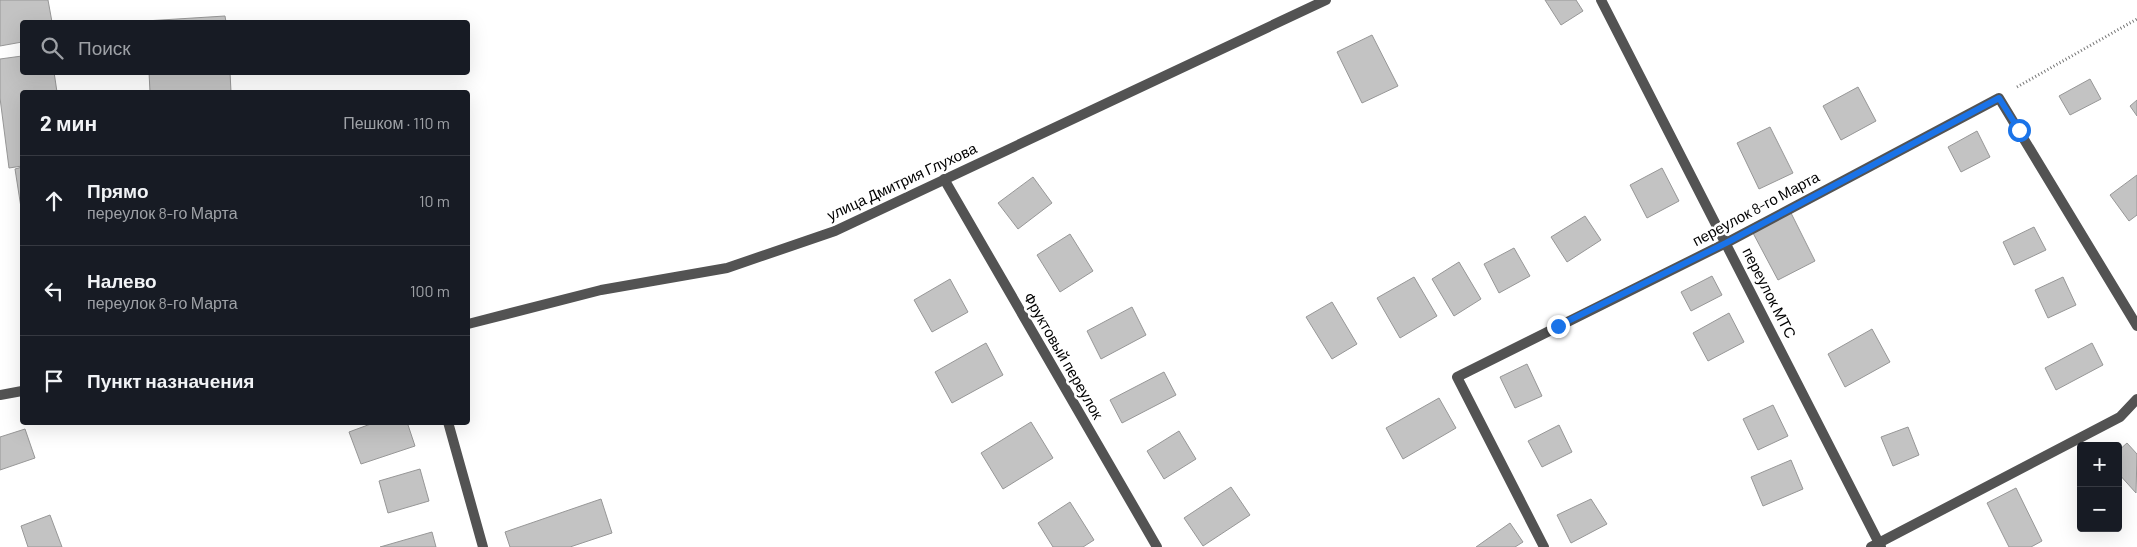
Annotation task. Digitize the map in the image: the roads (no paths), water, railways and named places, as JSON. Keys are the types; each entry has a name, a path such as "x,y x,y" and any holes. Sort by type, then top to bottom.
{"street":[{"name":"улица Дмитрия Глухова","path":"470,323 601,290 727,268 835,231 1326,0"},
{"name":"переулок МТС","path":"1601,0 1726,243 1877,546"},
{"name":"переулок 8-го Марта","path":"1544,547 1457,377 1726,243 1999,98 2137,326"},
{"name":"Фруктовый переулок","path":"944,179 1157,547"},
{"path":"0,395 20,391"},
{"path":"1877,546 2120,417 2137,399"},
{"path":"449,425 483,547"}]}
